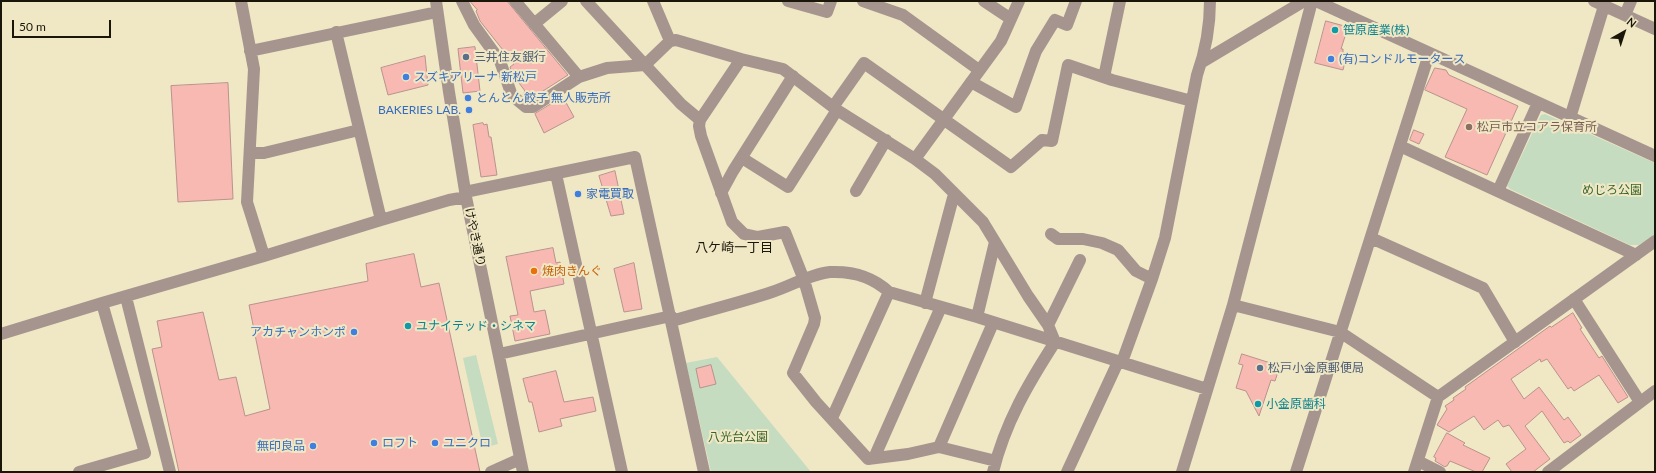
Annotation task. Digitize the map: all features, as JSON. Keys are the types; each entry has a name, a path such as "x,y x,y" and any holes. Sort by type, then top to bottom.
{"street":[{"path":"241,1 254,69 247,202 264,256"},
{"path":"462,1 474,25 488,41 500,61 511,93 526,107 533,107 579,77 607,68 645,65 670,41 676,40 740,59 783,69 835,108 915,159 935,174 983,222 1028,296 1048,325 1055,342"},
{"path":"515,1 579,77"},
{"path":"534,24 562,1"},
{"path":"586,1 680,104 700,120"},
{"path":"652,1 670,41"},
{"path":"788,1 827,12 831,1"},
{"path":"862,1 903,15 979,70"},
{"path":"984,1 1011,19"},
{"path":"915,159 1001,41 1019,1"},
{"path":"971,82 1016,107 1036,51 1055,20 1068,25 1076,1"},
{"path":"1104,76 1120,1"},
{"path":"1067,472 1120,362 1152,280 1165,238 1197,75 1202,62 1210,27 1210,1"},
{"path":"1202,62 1304,1"},
{"path":"1182,472 1233,305 1312,1"},
{"path":"1316,1 1429,54 1655,156"},
{"path":"1625,15 1631,1"},
{"path":"1570,118 1599,3 1655,29"},
{"path":"250,51 336,32 437,6"},
{"name":"けやき通り","path":"437,6 449,92 466,194 523,472"},
{"path":"336,32 380,220"},
{"path":"1296,472 1429,54"},
{"path":"740,59 700,120 699,126 701,136 732,222 744,234 758,237 785,232 804,280 815,318 814,324 792,373 816,402 868,459 908,454 939,447 994,467 1010,420 1025,390 1055,342"},
{"path":"742,158 788,187 835,108 864,63 1011,167 1042,140 1052,141 1068,65 1104,76 1112,80 1192,101"},
{"path":"721,193 793,76"},
{"path":"1498,191 1538,103"},
{"path":"250,153 264,153 359,130"},
{"path":"856,191 886,140"},
{"path":"1400,146 1636,254"},
{"path":"1,334 466,194 635,157 704,472"},
{"path":"556,174 622,472"},
{"path":"925,303 954,194"},
{"path":"1051,234 1058,239 1083,239 1102,243 1118,250 1136,271 1152,280"},
{"path":"1371,238 1482,288 1515,342"},
{"path":"1440,472 1416,467 1438,397 1655,241"},
{"path":"977,317 995,242"},
{"path":"1048,325 1080,260"},
{"path":"499,354 592,333 671,318 773,292 829,272 854,273 878,282 889,292 977,317 1207,389"},
{"path":"832,418 889,292"},
{"path":"126,296 173,469"},
{"path":"1574,299 1640,402"},
{"path":"78,472 145,452 102,303"},
{"path":"1233,305 1340,332 1438,397"},
{"path":"874,458 941,308"},
{"path":"939,447 993,323"},
{"path":"1548,472 1655,391"},
{"path":"491,472 520,459"}],"green space":[{"name":"めじろ公園","path":"1545,114 1655,163 1655,234 1639,245 1630,245 1510,189 1507,186 1541,115"},
{"path":"476,355 498,444 483,448 463,358"},
{"name":"八光台公園","path":"717,357 811,472 711,472 686,363"}],"building":[{"path":"470,1 507,1 568,75 529,100 523,95 525,91 513,75 510,67 514,64 480,21 476,11 477,10"},
{"path":"1326,21 1348,27 1341,49 1343,49 1343,53 1347,54 1343,70 1315,63"},
{"path":"475,47 480,91 463,93 458,49"},
{"path":"425,56 428,85 388,95 381,68"},
{"path":"1435,68 1446,70 1449,75 1518,106 1487,175 1445,157 1467,109 1425,90"},
{"path":"228,83 233,199 178,202 171,86"},
{"path":"563,97 574,117 544,133 535,114"},
{"path":"483,123 484,125 487,124 489,137 491,137 497,175 481,177 473,125"},
{"path":"1414,130 1424,134 1419,144 1410,140"},
{"path":"615,171 624,214 611,216 599,176"},
{"path":"553,248 556,263 560,262 564,284 530,291 534,312 545,310 550,334 515,341 510,316 518,315 506,257"},
{"path":"414,254 421,287 439,283 480,472 179,472 152,349 162,347 157,321 203,312 219,380 236,377 245,416 270,409 249,305 368,281 366,264"},
{"path":"634,263 642,309 624,312 614,269"},
{"path":"1573,313 1582,328 1580,329 1599,358 1602,356 1628,397 1618,403 1599,375 1574,391 1571,387 1568,389 1547,359 1541,362 1540,359 1511,379 1524,399 1539,387 1564,420 1568,417 1581,435 1570,443 1568,441 1564,443 1542,411 1525,426 1550,459 1533,472 1512,472 1506,464 1526,449 1509,425 1503,427 1498,420 1484,430 1474,416 1449,432 1437,425 1447,409 1445,406 1466,389 1465,387 1550,326 1551,327"},
{"path":"1242,354 1280,366 1275,381 1271,380 1259,416 1246,391 1236,388 1243,365 1239,364"},
{"path":"711,365 716,384 700,388 696,369"},
{"path":"556,371 564,402 593,397 596,411 560,419 562,426 539,432 532,402 529,402 523,379"},
{"path":"1447,433 1465,443 1463,445 1490,458 1482,472 1476,472 1450,461 1445,467 1435,461 1436,458 1434,457"}],"place":[{"name":"笹原産業(株)","path":"1335,30"},
{"name":"三井住友銀行","path":"466,57"},
{"name":"(有)コンドルモータース","path":"1331,59"},
{"name":"スズキアリーナ 新松戸","path":"406,77"},
{"name":"とんとん餃子 無人販売所","path":"468,98"},
{"name":"BAKERIES LAB.","path":"469,110"},
{"name":"松戸市立コアラ保育所","path":"1469,127"},
{"name":"家電買取","path":"578,194"},
{"name":"焼肉きんぐ","path":"534,271"},
{"name":"ユナイテッド・シネマ","path":"408,326"},
{"name":"アカチャンホンポ","path":"354,332"},
{"name":"松戸小金原郵便局","path":"1260,368"},
{"name":"小金原歯科","path":"1258,404"},
{"name":"ロフト","path":"374,443"},
{"name":"ユニクロ","path":"435,443"},
{"name":"無印良品","path":"313,446"}],"district":[{"name":"八ケ崎一丁目","path":"734,248"}]}
